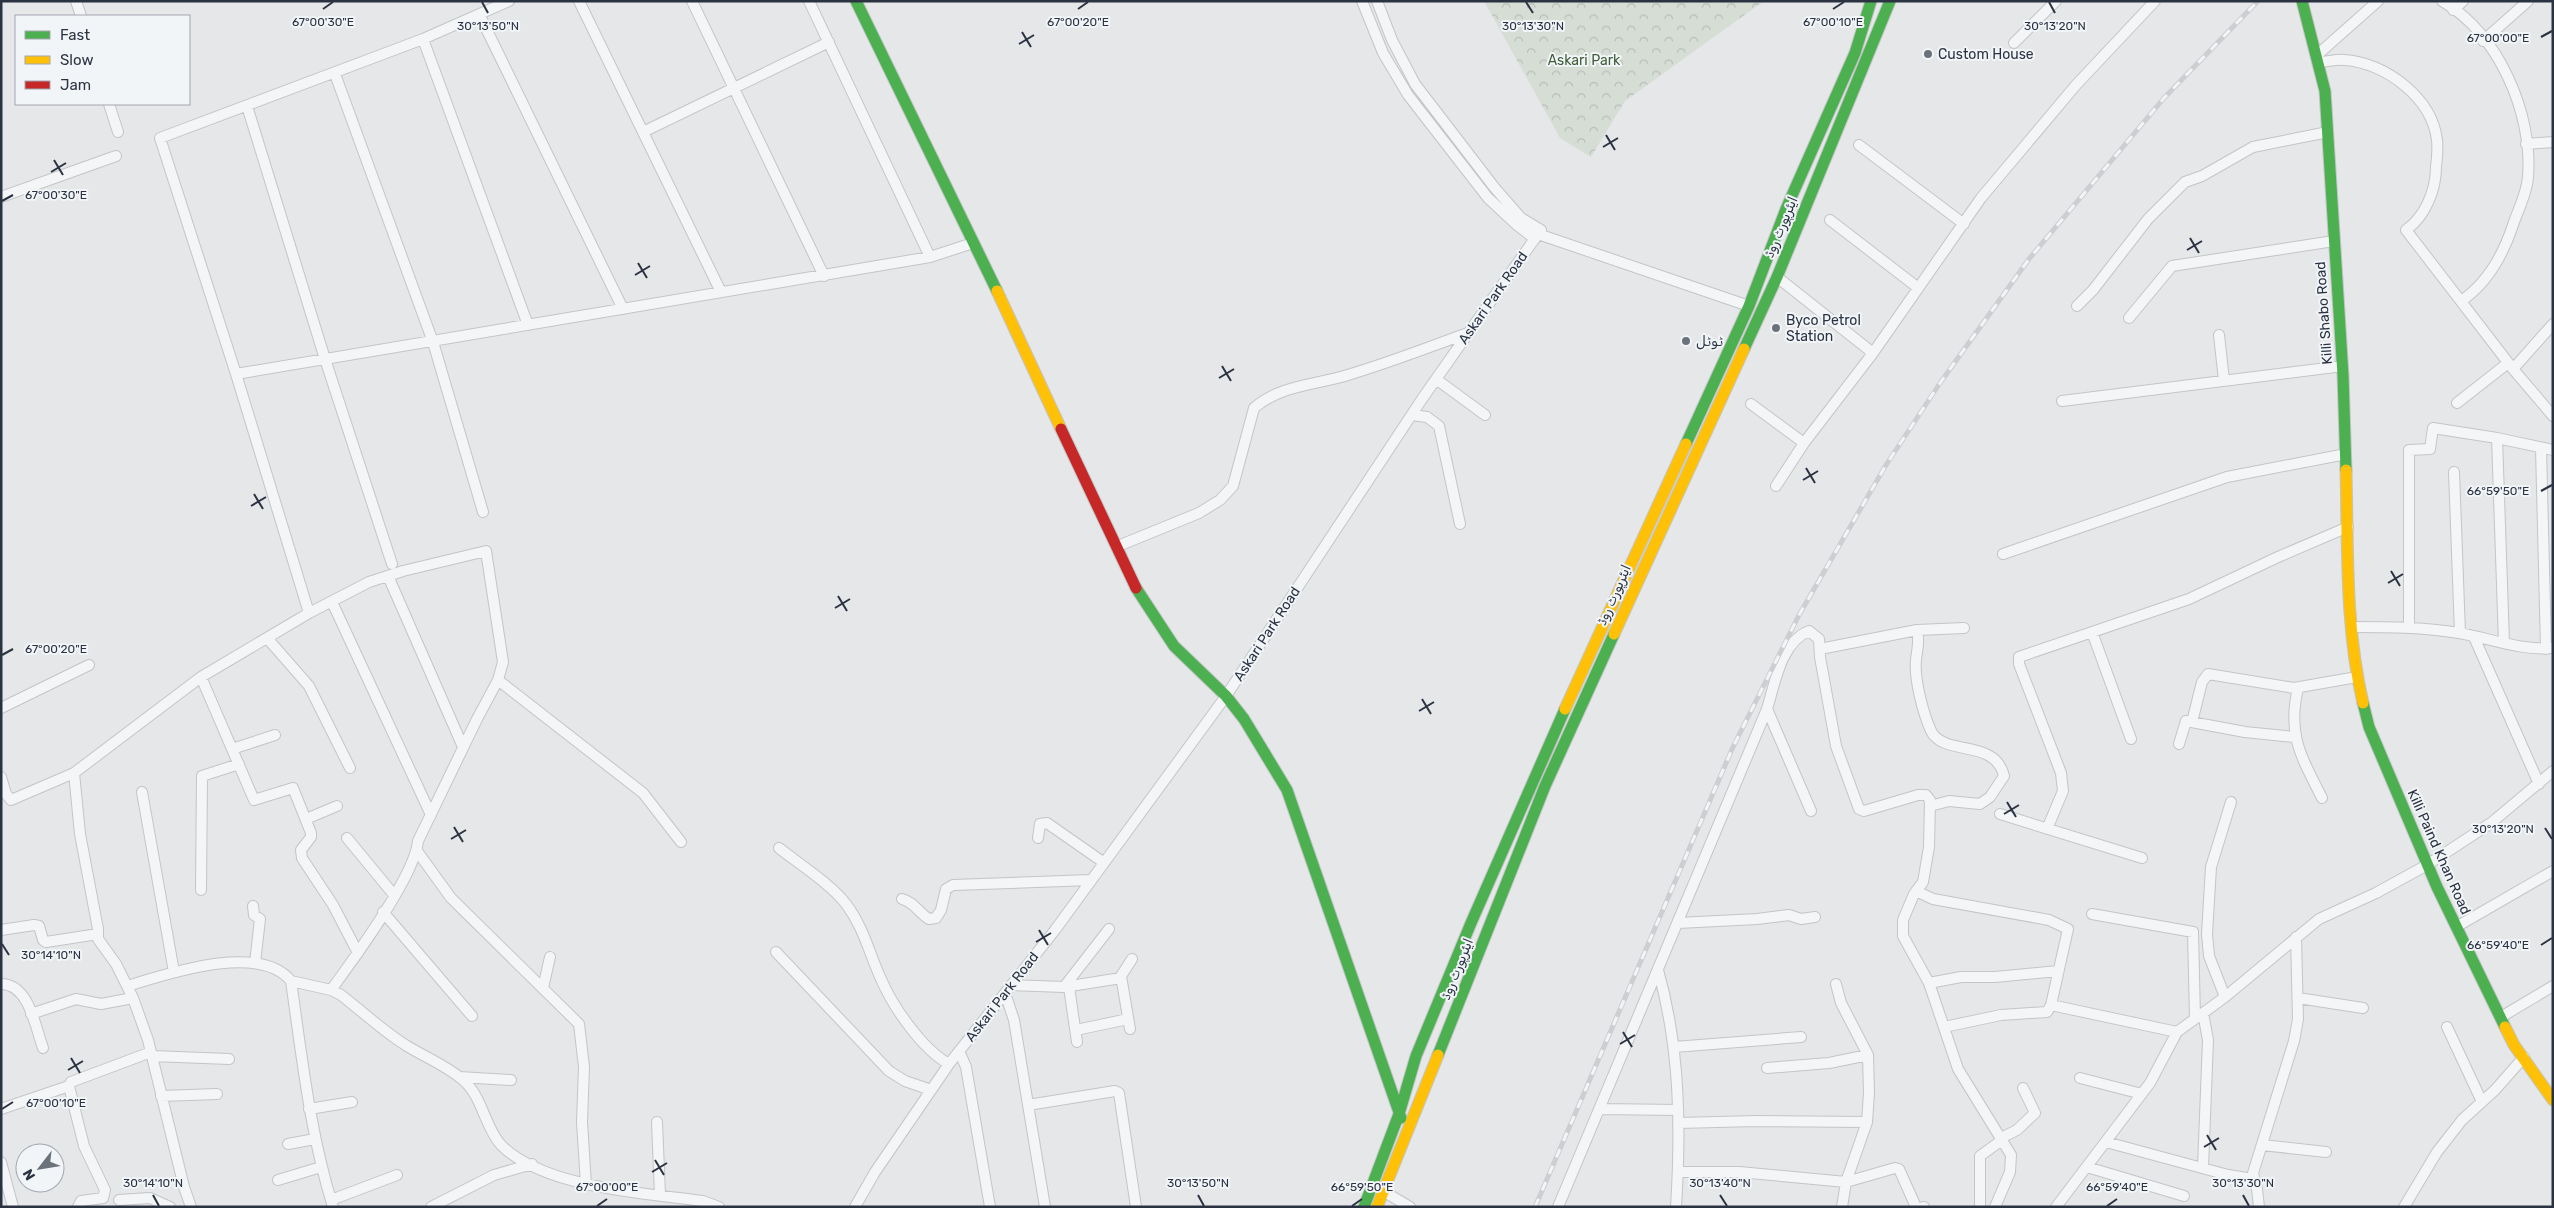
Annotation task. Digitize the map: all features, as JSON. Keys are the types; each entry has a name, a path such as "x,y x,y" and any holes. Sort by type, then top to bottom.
{"main road":[{"path":"856,1 1136,587 1174,646 1226,696 1244,719 1287,790 1399,1114 1408,1134"},
{"name":"ایئرپورٹ روڈ","path":"1364,1207 1399,1114 1416,1056 1490,879 1749,306 1786,210 1855,53 1871,1"},
{"name":"ایئرپورٹ روڈ","path":"1377,1207 1408,1134 1545,786 1777,277 1890,1"},
{"name":"Killi Shabo Road","path":"2302,1 2325,91 2342,366 2352,626"},
{"name":"Killi Paind Khan Road","path":"2352,626 2357,677 2369,726 2427,865 2514,1045 2553,1100"}],"street":[{"path":"76,1 81,15"},
{"path":"308,613 236,374 160,138 335,74 480,16 509,1"},
{"path":"579,1 721,292"},
{"path":"692,1 824,276"},
{"path":"809,1 930,257"},
{"path":"1362,1 1383,53 1408,95 1488,198 1516,225 1749,306"},
{"path":"1377,1 1392,40 1416,84 1494,187 1538,234"},
{"path":"2014,43 2056,1"},
{"path":"1776,486 1804,443 1873,353 1981,198 2076,85 2155,1"},
{"path":"2317,59 2378,1"},
{"path":"2442,1 2473,28 2505,67 2526,126 2528,179 2504,252 2476,291 2461,301"},
{"path":"2453,10 2463,1"},
{"path":"2483,40 2528,1"},
{"path":"480,16 623,309"},
{"path":"424,39 528,325"},
{"path":"643,132 829,42"},
{"path":"2317,59 2345,60 2369,65 2400,81 2428,111 2437,140 2436,185 2416,223 2406,230 2511,366 2553,416"},
{"path":"335,74 433,342 482,512"},
{"path":"109,105 118,132"},
{"path":"247,106 325,359 392,564"},
{"path":"2077,306 2093,290 2148,219 2185,182 2202,176 2253,147 2328,132"},
{"path":"2526,144 2553,142"},
{"path":"1859,145 1964,224"},
{"path":"1,197 116,156"},
{"path":"1830,220 1918,287"},
{"name":"Askari Park Road","path":"856,1207 875,1172 949,1064 1055,930 1226,696 1436,379 1538,234"},
{"path":"2129,318 2172,266 2334,241"},
{"path":"236,374 824,276 930,257 973,243"},
{"path":"1777,277 1873,353"},
{"path":"2457,402 2511,366 2553,324"},
{"path":"1118,546 1200,513 1220,500 1233,486 1254,408 1263,400 1285,389 1349,375 1468,333"},
{"path":"2218,335 2224,380"},
{"path":"2062,400 2342,366"},
{"path":"1436,379 1485,415"},
{"path":"1751,404 1804,443"},
{"path":"1412,415 1426,416 1439,426 1460,524"},
{"path":"2409,627 2409,450 2430,449 2432,428 2496,438 2553,450"},
{"path":"2496,438 2504,643"},
{"path":"2352,626 2409,627 2460,633 2504,643 2549,648 2541,448"},
{"path":"2002,554 2227,477 2346,454"},
{"path":"2454,472 2460,633"},
{"path":"2047,829 2063,791 2060,773 2019,664 2019,657 2189,599 2278,556 2348,527"},
{"path":"1,777 6,794 11,800 74,773 202,677 308,613 369,582 486,551 503,662 498,680 463,746 418,841 417,851 394,895 358,953 331,990"},
{"path":"388,576 463,746"},
{"path":"332,602 431,815"},
{"path":"1820,649 1917,630 1964,628"},
{"path":"1917,630 1919,640 1916,662 1918,688 1932,732 1946,742 1991,755 2002,767 2004,776 1990,796 1980,804 1949,800 1930,806"},
{"path":"1558,1207 1767,709 1782,661 1793,642 1800,635 1809,631 1819,639 1836,746 1859,809 1864,811 1918,795 1926,796 1930,800 1929,847 1923,882 1916,891 1903,920 1903,936 1929,982 1958,1069 2011,1155 2010,1172 1995,1207"},
{"path":"2092,632 2131,739"},
{"path":"2474,637 2539,784"},
{"path":"267,638 309,686 350,768"},
{"path":"1,708 90,665"},
{"path":"2192,722 2202,682 2208,674 2298,688 2357,677"},
{"path":"202,677 254,800 293,788 306,819 311,837 300,853 333,905 358,953"},
{"path":"498,680 643,793 681,842"},
{"path":"2298,688 2292,712 2294,737 2322,798"},
{"path":"1767,709 1811,811"},
{"path":"2179,744 2186,721 2245,732 2294,737"},
{"path":"232,749 275,735"},
{"path":"201,890 202,776 239,764"},
{"path":"2056,1207 2142,1094 2172,1046 2177,1032 2225,997 2319,919 2427,865 2491,823 2553,771"},
{"path":"74,773 80,834 98,934 102,946 116,964 133,998 152,1054 184,1187 191,1207"},
{"path":"142,792 174,972"},
{"path":"2225,997 2209,956 2207,934 2211,867 2231,802"},
{"path":"306,819 337,806"},
{"path":"2000,814 2142,858"},
{"path":"1038,838 1040,824 1047,823 1103,862"},
{"path":"346,838 394,895"},
{"path":"779,848 845,902 867,940 880,978 891,998 928,1047 949,1064"},
{"path":"417,851 451,898 579,1024 584,1067 582,1122 586,1185"},
{"path":"2456,927 2553,871"},
{"path":"902,899 910,901 921,914 929,919 936,918 941,910 946,889 953,884 1091,880"},
{"path":"1916,891 1933,899 2049,920 2068,929 2051,1005 2047,1012 2001,1015 1944,1027"},
{"path":"253,906 254,915 260,919 254,964"},
{"path":"383,912 472,1016"},
{"path":"2092,914 2193,932 2199,1015 2208,1040 2203,1167"},
{"path":"1678,923 1757,919 1789,915 1802,919 1815,917"},
{"path":"1,930 34,925 39,926 43,940 46,942 98,934"},
{"path":"1077,1042 1066,987 1108,929"},
{"path":"2259,1207 2257,1189 2252,1173 2294,1041 2298,1019 2296,938"},
{"path":"776,952 889,1071 905,1081 931,1090"},
{"path":"543,988 550,957"},
{"path":"1076,1030 1129,1024 1121,978 1132,959"},
{"path":"127,986 174,972 219,964 254,964 278,970 291,981 331,990 407,1046 459,1077 477,1098 500,1143 512,1154 586,1185 703,1201 719,1207"},
{"path":"1658,970 1667,1003 1678,1082 1676,1207"},
{"path":"1929,982 1961,977 1995,977 2058,971"},
{"path":"1045,1207 1008,989 1066,987 1121,978"},
{"path":"291,981 309,1109 331,1205 397,1174"},
{"path":"1,984 11,984 20,991 31,1014 43,1048"},
{"path":"1836,984 1841,1004 1868,1055 1867,1122 1846,1182 1842,1207"},
{"path":"2500,1017 2553,986"},
{"path":"31,1014 76,999 101,1004 133,998"},
{"path":"2298,998 2363,1008"},
{"path":"2051,1005 2177,1032"},
{"path":"2447,1028 2482,1102"},
{"path":"1674,1047 1801,1037"},
{"path":"959,1051 966,1067 990,1207"},
{"path":"1,1109 69,1086 72,1082 152,1054 229,1059"},
{"path":"1767,1068 1829,1063 1868,1055"},
{"path":"2404,1207 2437,1152 2462,1120 2482,1102 2524,1057"},
{"path":"459,1077 511,1080"},
{"path":"2080,1078 2142,1094"},
{"path":"69,1086 84,1146 105,1190 103,1198 81,1202 78,1207"},
{"path":"1980,1207 1980,1156 2017,1130 2034,1112 2023,1088"},
{"path":"1028,1105 1115,1091 1119,1093 1136,1207"},
{"path":"161,1096 217,1094"},
{"path":"309,1109 352,1102"},
{"path":"1600,1109 1678,1110"},
{"path":"1678,1123 1764,1121 1867,1122"},
{"path":"657,1122 660,1195"},
{"path":"288,1144 315,1139"},
{"path":"2106,1142 2253,1179"},
{"path":"2262,1145 2326,1152"},
{"path":"1,1162 13,1207"},
{"path":"431,1207 494,1175 532,1164"},
{"path":"2087,1166 2184,1196"},
{"path":"278,1180 321,1167"},
{"path":"1678,1172 1739,1172 1846,1182 1894,1168 1900,1169 1916,1207"},
{"path":"1383,1190 1410,1207"},
{"path":"119,1200 134,1197 150,1198 170,1207"}],"green space":[{"name":"Askari Park","path":"1484,1 1764,1 1625,101 1591,157 1560,138"}],"railway":[{"path":"1535,1207 1733,747 1799,615 1886,465 1940,383 2029,259 2164,98 2258,1"}],"traffic: fast":[{"path":"856,1 997,291"},
{"path":"1686,444 1749,306 1786,209 1855,53 1871,1"},
{"path":"1744,349 1777,277 1890,1"},
{"path":"2302,1 2325,91 2343,375 2346,470"},
{"path":"1136,588 1174,646 1226,696 1244,719 1287,790 1401,1118"},
{"path":"1438,1055 1545,786 1614,634"},
{"path":"2363,703 2369,727 2437,887 2505,1027"},
{"path":"1364,1207 1399,1114 1416,1056 1471,923 1565,709"}],"traffic: slow":[{"path":"997,291 1061,429"},
{"path":"1614,634 1744,349"},
{"path":"1565,709 1686,444"},
{"path":"2346,470 2350,616 2357,674 2363,703"},
{"path":"2505,1027 2514,1045 2553,1100"},
{"path":"1377,1207 1438,1055"}],"traffic: jam":[{"path":"1061,429 1136,588"}],"place":[{"name":"Custom House","path":"1928,54"},
{"name":"Byco Petrol Station","path":"1776,328"},
{"name":"ٹوٹل","path":"1686,341"}]}
